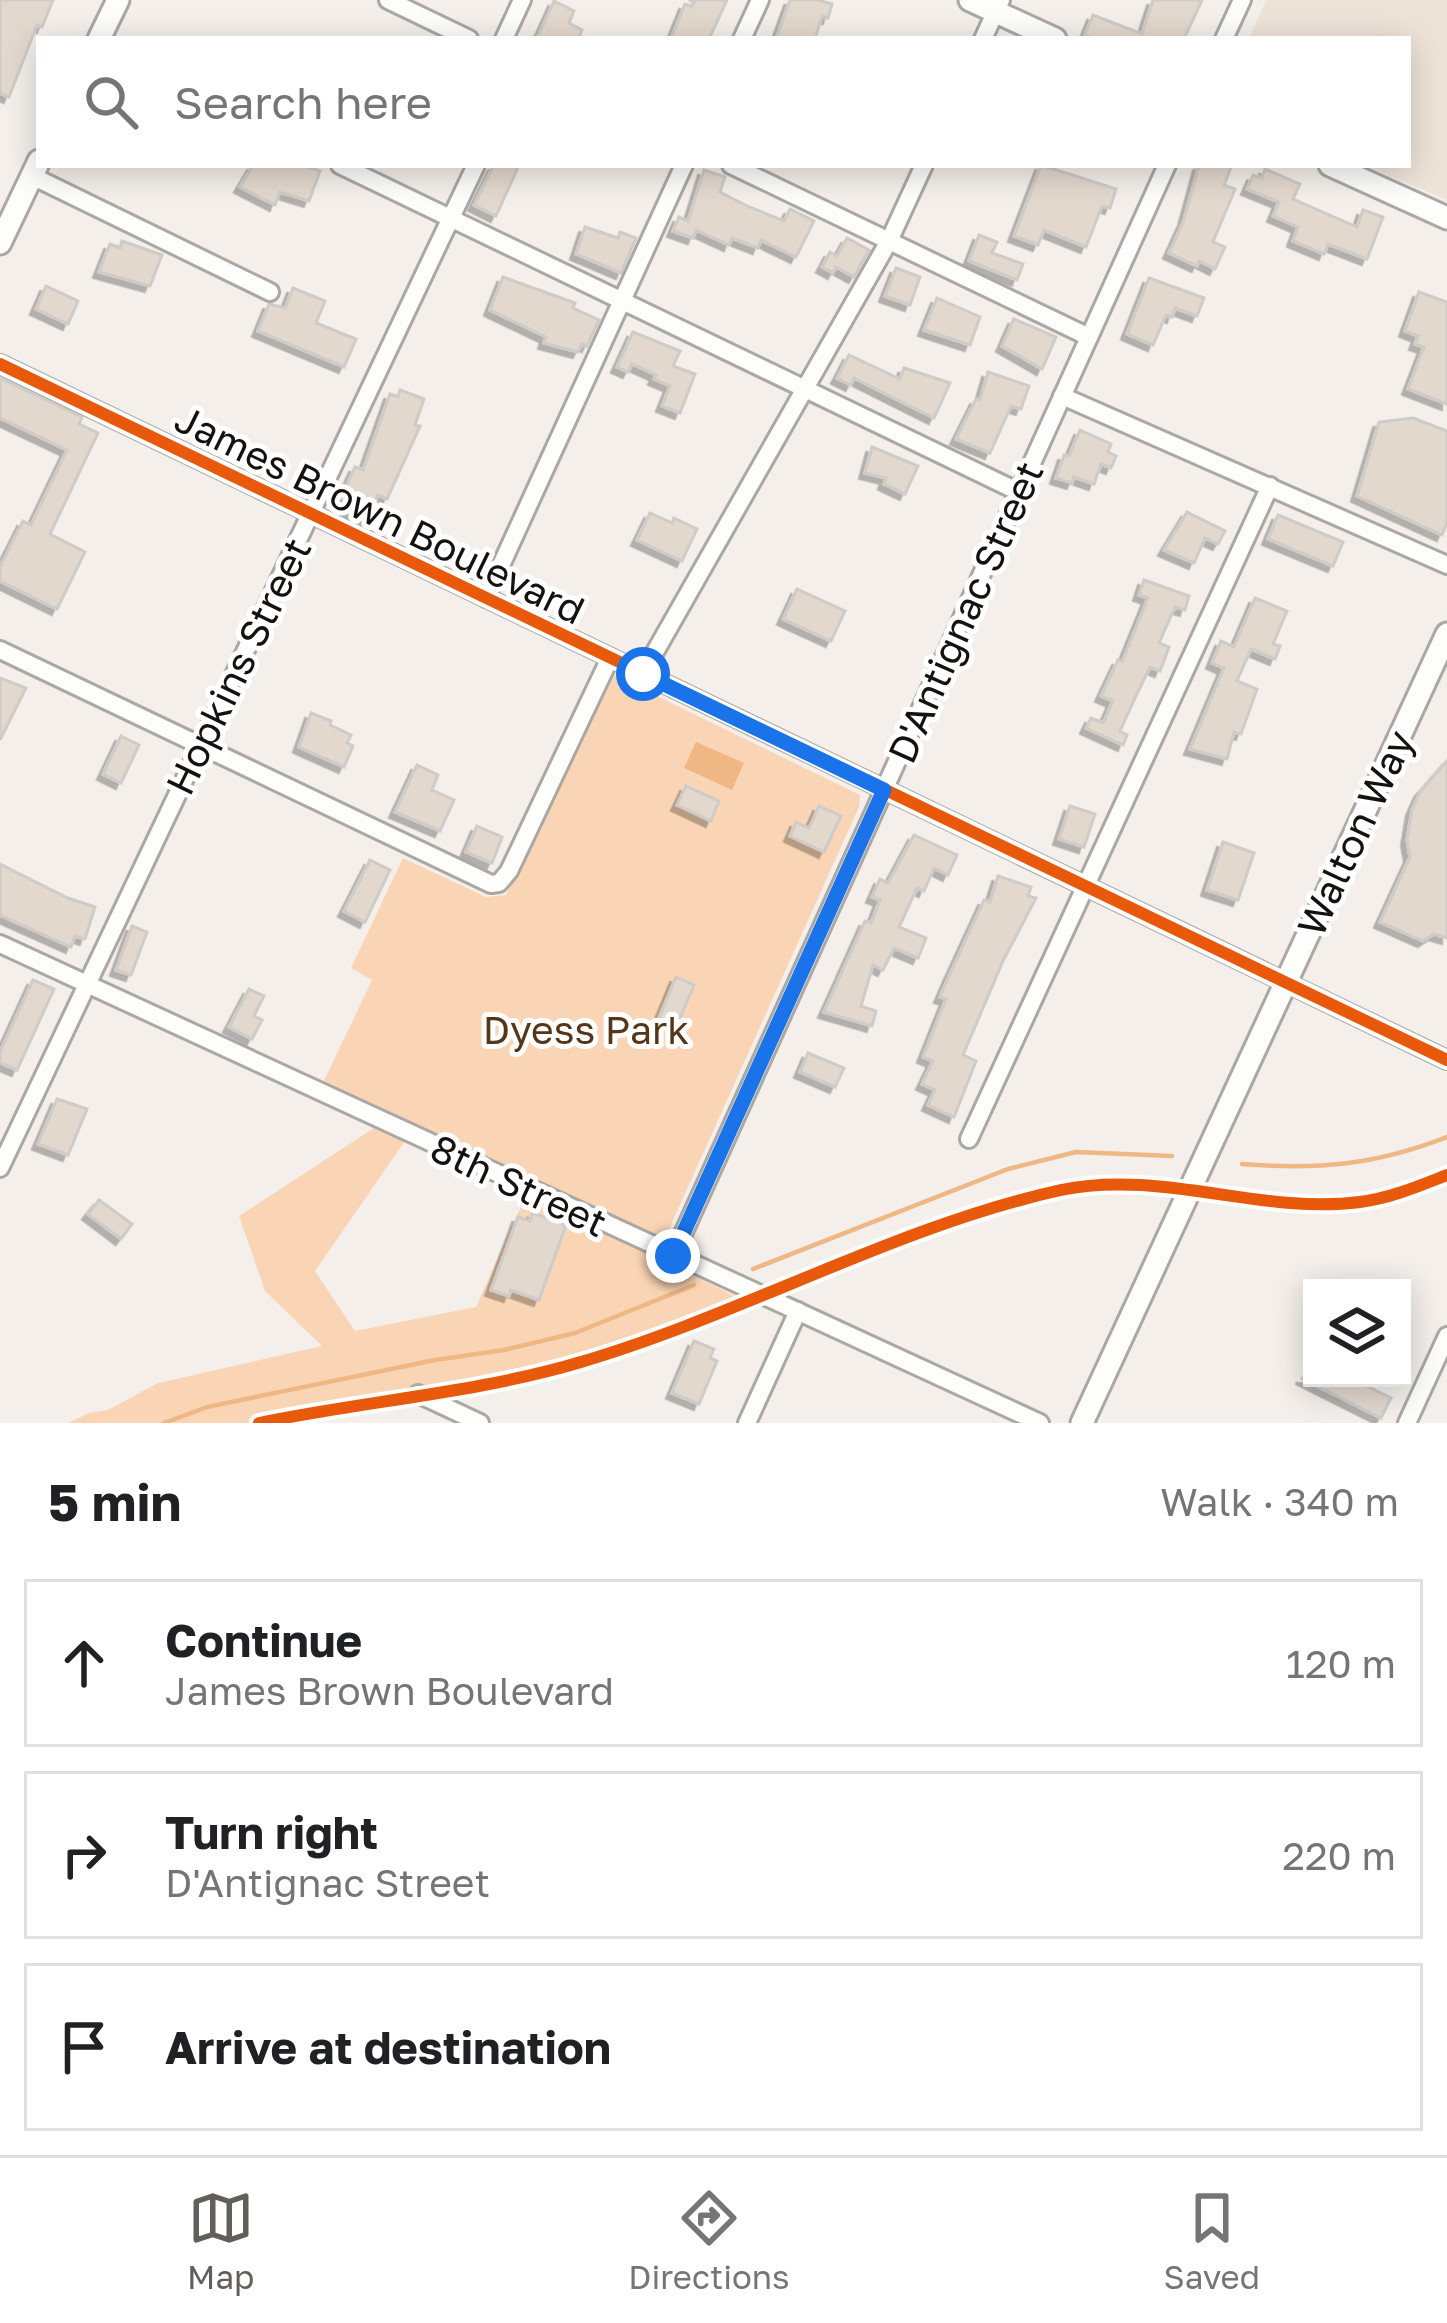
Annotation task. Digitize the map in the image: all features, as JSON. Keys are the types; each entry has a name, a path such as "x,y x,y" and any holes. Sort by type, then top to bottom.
{"main road":[{"path":"100,36 118,0"},
{"path":"970,0 998,6 1050,36"},
{"path":"1337,168 1447,218"},
{"path":"0,243 35,169"},
{"name":"Walton Way","path":"1082,1423 1447,634"}],"street":[{"path":"388,0 463,36"},
{"path":"505,36 522,0"},
{"path":"743,36 760,0"},
{"path":"1225,36 1242,0"},
{"path":"983,36 998,6"},
{"path":"346,168 1019,492"},
{"name":"Hopkins Street","path":"0,1168 475,168"},
{"path":"486,598 683,168"},
{"path":"737,168 1089,337"},
{"path":"643,674 890,241 923,168"},
{"name":"D'Antignac Street","path":"680,1259 884,790 1166,168"},
{"path":"35,169 270,292"},
{"name":"James Brown Boulevard","path":"0,364 1447,1060"},
{"path":"1062,396 1447,565"},
{"path":"969,1139 1270,487"},
{"path":"0,650 482,883 499,883 509,871 610,658"},
{"name":"8th Street","path":"0,944 1040,1423"},
{"path":"748,1423 798,1311"},
{"path":"1407,1423 1447,1336"},
{"path":"418,1394 480,1423"}],"shaded area":[{"path":"1266,0 1447,0 1447,200 1370,168 1411,168 1411,36 1250,36"},
{"path":"696,742 744,763 732,790 684,768"}],"green space":[{"name":"Dyess Park","path":"614,675 860,795 859,807 656,1258 739,1298 744,1309 589,1362 436,1393 424,1390 402,1400 303,1423 68,1423 108,1410 158,1383 322,1346 265,1291 239,1216 374,1128 405,1141 315,1271 355,1331 476,1307 533,1179 323,1083 372,980 351,968 403,858 486,897 506,895"}],"building":[{"path":"0,0 53,0 42,27 37,25 9,97 0,93"},
{"path":"689,0 727,0 710,36 672,36 685,4 692,7 694,2"},
{"path":"790,0 832,4 816,36 777,36"},
{"path":"1153,0 1202,0 1185,36 1085,35 1093,15 1142,34"},
{"path":"554,1 574,11 569,23 582,30 579,36 538,36"},
{"path":"251,168 320,171 309,201 280,192 275,205 240,187"},
{"path":"492,168 518,168 496,216 474,205"},
{"path":"1040,168 1116,189 1110,208 1102,206 1086,247 1044,230 1038,245 1014,236"},
{"path":"1198,168 1231,168 1224,185 1235,189 1213,242 1225,247 1215,269 1169,253"},
{"path":"1265,169 1300,184 1293,199 1357,227 1363,210 1383,217 1367,259 1328,244 1324,254 1293,241 1298,227 1273,216 1279,202 1247,189 1253,175 1262,178"},
{"path":"704,170 725,177 720,192 747,206 784,221 790,209 814,221 796,257 761,240 758,248 732,238 729,245 696,230 693,238 673,231 679,217 688,221"},
{"path":"585,227 618,238 620,232 636,238 621,273 576,254"},
{"path":"979,235 997,242 992,253 1023,264 1017,280 969,261"},
{"path":"847,238 869,250 854,277 836,267 833,273 822,267 830,252 837,256"},
{"path":"122,241 162,255 150,286 99,272 110,244 120,248"},
{"path":"896,268 920,277 910,305 885,296"},
{"path":"503,277 575,303 573,308 599,320 587,346 582,344 578,352 544,343 546,337 490,310"},
{"path":"1149,278 1204,298 1197,316 1175,308 1172,317 1166,315 1153,345 1127,334"},
{"path":"46,286 78,301 68,324 36,309"},
{"path":"293,288 325,301 316,323 356,339 344,367 258,331 269,304 285,308"},
{"path":"1419,292 1447,302 1447,404 1408,389 1424,347 1415,344 1418,336 1405,331"},
{"path":"937,298 980,317 970,345 924,330"},
{"path":"1014,319 1056,337 1042,369 1002,346"},
{"path":"633,332 680,351 673,366 695,374 680,413 662,406 670,386 654,379 656,375 632,364 628,372 617,367"},
{"path":"849,355 900,379 904,368 950,383 934,418 854,378 851,385 837,378"},
{"path":"988,372 1029,386 1021,409 1011,406 990,453 956,439 976,399 980,400"},
{"path":"0,378 82,417 79,424 98,433 50,534 85,552 57,609 0,581 0,567 23,521 31,525 67,450 0,418"},
{"path":"400,390 424,399 415,425 420,426 387,499 378,495 368,520 346,511 350,501 341,498 355,467 363,470 390,394 398,397"},
{"path":"1413,418 1447,431 1447,523 1442,535 1357,496 1379,422"},
{"path":"1080,430 1111,444 1108,452 1116,456 1111,468 1101,464 1094,484 1074,477 1072,483 1056,478"},
{"path":"872,447 918,466 905,494 884,484 886,478 865,473"},
{"path":"1187,512 1225,531 1218,544 1205,538 1194,563 1164,550"},
{"path":"650,513 697,529 682,561 637,540"},
{"path":"1278,515 1343,542 1333,566 1268,539"},
{"path":"1144,580 1189,596 1185,610 1175,607 1159,643 1169,647 1160,671 1150,667 1120,731 1127,735 1123,745 1086,728 1091,718 1103,723 1113,701 1101,696 1118,660 1122,662 1148,598 1139,595"},
{"path":"797,589 845,611 831,641 783,619"},
{"path":"1255,598 1287,611 1273,644 1280,646 1275,659 1251,649 1237,681 1257,689 1241,734 1234,732 1227,759 1190,749 1224,668 1212,663 1221,641 1234,647"},
{"path":"0,678 26,688 0,740"},
{"path":"311,713 351,735 347,743 353,746 344,767 299,747"},
{"path":"121,736 139,745 121,783 103,774"},
{"path":"1447,761 1447,938 1434,934 1423,941 1380,922 1410,857 1407,840 1412,810 1420,792"},
{"path":"417,765 438,775 432,790 454,800 440,831 395,812"},
{"path":"686,786 719,801 711,821 677,805"},
{"path":"819,806 841,816 824,852 790,836 796,822 809,828"},
{"path":"1070,806 1095,814 1084,847 1059,839"},
{"path":"477,826 502,837 492,863 466,852"},
{"path":"914,835 957,855 948,875 934,868 924,891 917,888 899,927 926,938 918,958 894,948 883,970 873,965 861,1006 876,1011 872,1026 824,1012 865,921 871,923 880,900 872,897 880,879 888,883"},
{"path":"1223,842 1254,853 1238,900 1207,890"},
{"path":"370,860 390,870 365,922 344,911"},
{"path":"0,864 95,907 85,939 75,936 71,947 0,915"},
{"path":"998,876 1031,887 1028,896 1036,898 963,1055 976,1061 954,1117 928,1105 935,1090 922,1084 933,1061 923,1057 946,999 940,997 984,900 990,902"},
{"path":"132,926 147,932 131,975 116,970"},
{"path":"676,977 694,985 677,1025 659,1018"},
{"path":"33,980 54,989 17,1070 0,1063 0,1052"},
{"path":"249,989 264,996 254,1016 262,1020 252,1039 229,1027"},
{"path":"808,1053 844,1068 835,1087 800,1072"},
{"path":"57,1099 87,1109 68,1155 38,1144"},
{"path":"99,1200 132,1224 121,1239 88,1214"},
{"path":"533,1213 566,1225 539,1300 511,1290 509,1296 491,1290 518,1217 530,1221"},
{"path":"694,1341 714,1349 710,1358 717,1361 699,1404 672,1393"},
{"path":"1319,1387 1368,1387 1391,1398 1381,1418"}],"waterway":[{"path":"1242,1164 1346,1163 1447,1137"},
{"path":"753,1269 1008,1169 1076,1152 1172,1156"},
{"path":"164,1423 207,1407 575,1333 694,1285"}],"cycle path":[{"path":"0,364 1447,1060"},
{"path":"259,1423 502,1382 581,1362 941,1225 1061,1190 1136,1185 1323,1204 1383,1198 1447,1175"}],"route":[{"path":"643,674 884,790 673,1256"}]}
